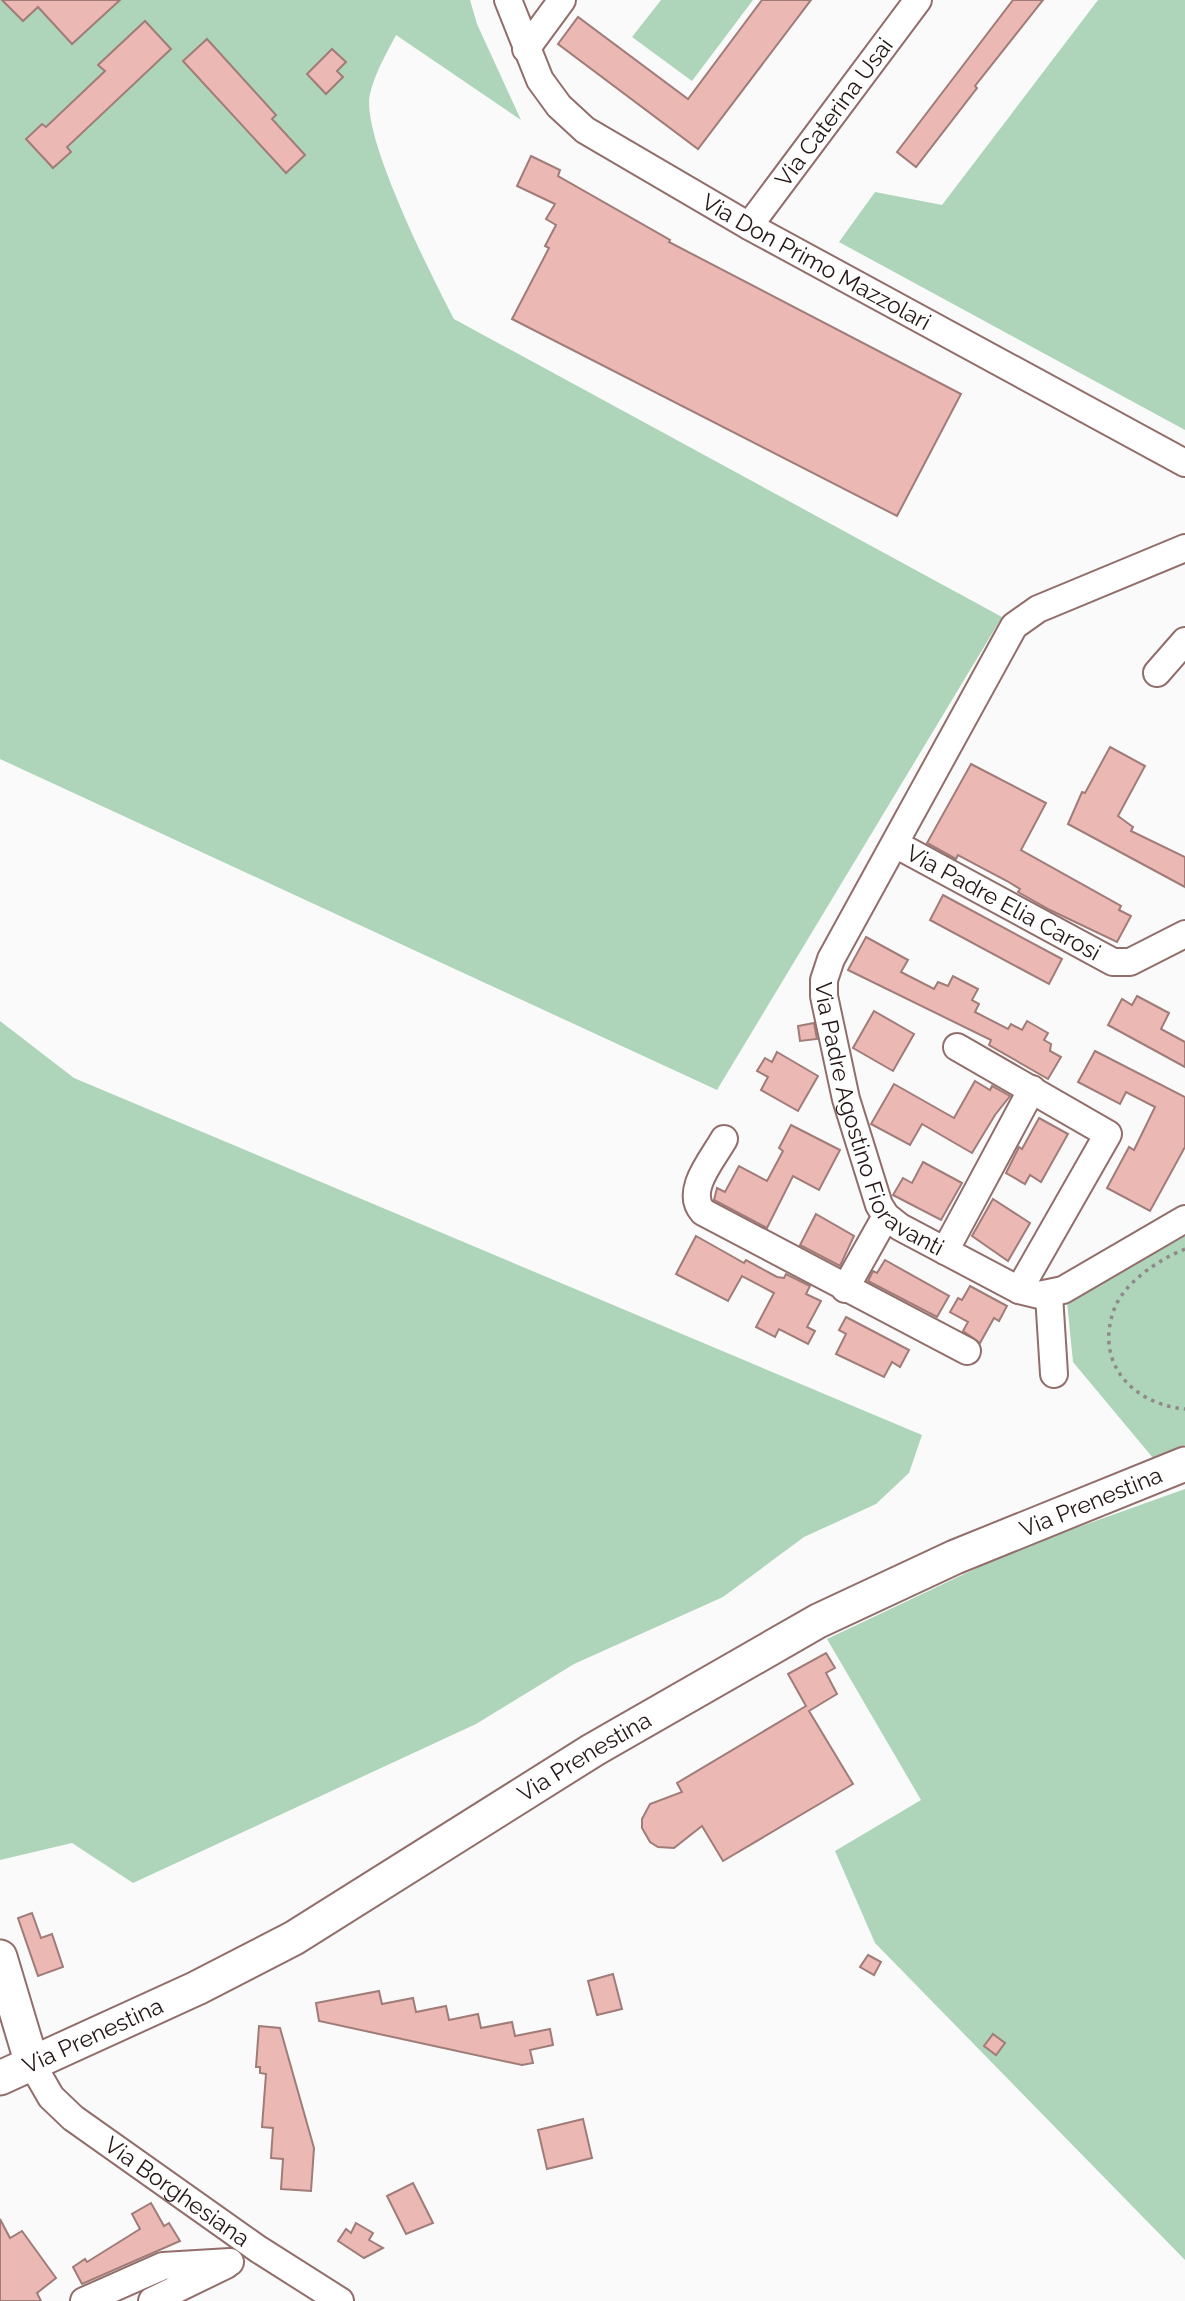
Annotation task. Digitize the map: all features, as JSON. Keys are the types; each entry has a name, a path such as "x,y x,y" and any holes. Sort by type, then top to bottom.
{"main road":[{"name":"Via Prenestina","path":"0,2078 188,1992 286,1942 593,1750 798,1632 955,1557 1185,1464"},
{"path":"0,1957 32,2064"}],"street":[{"name":"Via Don Primo Mazzolari","path":"508,0 526,49 549,93 585,130 749,226 1185,463"},
{"path":"526,49 562,0"},
{"name":"Via Caterina Usai","path":"749,226 918,0"},
{"name":"Via Padre Agostino Fioravanti","path":"1049,1295 1019,1290 886,1216 876,1198 846,1098 824,988 831,959 897,845 1011,630 1038,609 1185,548"},
{"path":"1157,673 1185,641"},
{"name":"Via Padre Elia Carosi","path":"897,845 1113,962 1130,962 1185,934"},
{"path":"957,1047 1108,1134 1019,1290"},
{"path":"945,1251 1032,1090"},
{"path":"724,1139 695,1192 699,1208 845,1289 967,1350"},
{"path":"845,1289 886,1216"},
{"path":"1054,1374 1049,1295 1063,1290 1185,1219"},
{"name":"Via Borghesiana","path":"32,2064 46,2090 67,2113 258,2249 340,2301"},
{"path":"152,2301 258,2249"},
{"path":"84,2301 163,2266 230,2262"}],"path":[{"path":"1185,1249 1135,1280 1116,1307 1108,1342 1117,1370 1132,1390 1156,1404 1185,1409"}],"green space":[{"path":"0,0 470,0 477,24 521,120 396,35 370,94 370,114 387,173 400,207 454,319 1002,617 717,1090 0,759"},
{"path":"661,0 753,0 692,81 632,37"},
{"path":"1098,0 1185,0 1185,430 839,242 875,192 942,205"},
{"path":"0,1021 74,1078 922,1435 909,1473 876,1504 804,1537 723,1597 574,1664 476,1724 133,1883 72,1843 0,1860"},
{"path":"1185,1236 1185,1445 1153,1458 1073,1362 1067,1302"},
{"path":"1185,1489 1185,2260 875,1943 835,1851 921,1800 827,1639 1017,1549"}],"building":[{"path":"2,0 120,0 72,44 38,7 23,21"},
{"path":"762,0 811,0 698,149 558,44 578,17 688,99"},
{"path":"1013,0 1043,0 916,167 897,152"},
{"path":"145,21 171,49 67,147 71,152 53,168 26,139 42,124 46,127 105,71 98,65"},
{"path":"207,39 276,115 272,119 305,155 286,173 183,61"},
{"path":"332,49 346,62 337,71 343,77 326,94 307,74"},
{"path":"531,156 560,170 558,176 670,240 669,242 961,394 897,516 512,319 549,248 545,246 556,225 546,219 555,204 517,186"},
{"path":"1110,747 1145,766 1118,816 1133,827 1131,831 1185,857 1185,887 1068,824 1082,792 1085,793"},
{"path":"971,764 1046,803 1021,850 1121,906 1119,910 1131,916 1117,942 1050,910 1018,892 1020,889 1007,881 958,855 956,859 927,843"},
{"path":"943,895 1062,959 1049,984 930,920"},
{"path":"866,937 908,960 901,972 934,989 938,982 948,986 953,976 978,989 972,1000 979,1004 975,1012 1008,1029 1011,1024 1022,1030 1027,1021 1048,1033 1044,1040 1051,1044 1050,1051 1061,1057 1048,1079 989,1045 991,1040 848,970"},
{"path":"1137,996 1169,1013 1161,1029 1185,1042 1185,1067 1108,1025 1122,999 1132,1005"},
{"path":"874,1011 914,1034 893,1071 853,1048"},
{"path":"814,1023 817,1039 800,1041 798,1026"},
{"path":"1095,1051 1185,1097 1185,1147 1150,1211 1107,1188 1129,1147 1134,1150 1155,1107 1126,1092 1120,1104 1078,1082"},
{"path":"777,1052 818,1076 798,1111 761,1090 768,1077 757,1071 765,1058 772,1062"},
{"path":"975,1081 990,1090 992,1086 1010,1096 972,1153 922,1124 910,1145 871,1124 894,1084 954,1118"},
{"path":"1039,1118 1068,1134 1041,1182 1030,1175 1025,1184 1006,1173 1019,1147 1022,1149"},
{"path":"791,1125 840,1150 819,1190 793,1176 767,1228 714,1200 717,1188 725,1192 739,1166 767,1181 783,1151 779,1148"},
{"path":"923,1162 962,1183 941,1220 893,1195 903,1178 912,1183"},
{"path":"993,1199 1030,1223 1008,1261 972,1236"},
{"path":"816,1214 854,1236 840,1266 800,1245"},
{"path":"696,1236 744,1263 746,1260 777,1277 784,1278 786,1274 810,1286 806,1294 821,1301 807,1327 815,1331 808,1344 779,1329 775,1337 756,1327 774,1293 742,1276 728,1301 676,1274"},
{"path":"885,1260 949,1296 937,1317 868,1281 873,1271 877,1273"},
{"path":"970,1286 1007,1306 999,1321 994,1318 980,1343 963,1331 968,1322 950,1312 958,1298 962,1300"},
{"path":"846,1317 909,1350 900,1367 892,1362 884,1377 836,1354 846,1334 839,1330"},
{"path":"826,1653 835,1668 826,1673 837,1694 809,1711 853,1784 723,1861 702,1826 674,1848 658,1847 650,1842 642,1828 642,1819 650,1804 682,1792 677,1783 806,1706 788,1674"},
{"path":"32,1913 41,1938 52,1934 63,1967 38,1976 18,1918"},
{"path":"868,1955 881,1962 874,1975 860,1967"},
{"path":"613,1974 622,2009 597,2015 588,1981"},
{"path":"379,1991 382,2004 413,1998 416,2012 446,2006 449,2020 478,2014 481,2028 512,2022 515,2036 550,2029 553,2045 530,2050 533,2063 522,2065 319,2021 316,2003"},
{"path":"259,2026 280,2028 314,2148 311,2191 281,2189 283,2159 271,2158 273,2128 262,2127 266,2074 260,2073 260,2067 256,2067"},
{"path":"993,2034 1005,2043 996,2055 984,2046"},
{"path":"583,2119 592,2158 547,2169 538,2130"},
{"path":"413,2183 433,2223 406,2234 387,2196"},
{"path":"151,2203 164,2226 169,2223 180,2241 82,2284 73,2267 85,2259 87,2262 140,2229 132,2214"},
{"path":"0,2219 10,2238 22,2231 56,2278 37,2293 41,2301 0,2301"},
{"path":"356,2223 373,2233 369,2240 383,2248 364,2258 338,2241 346,2229 351,2233"}]}
